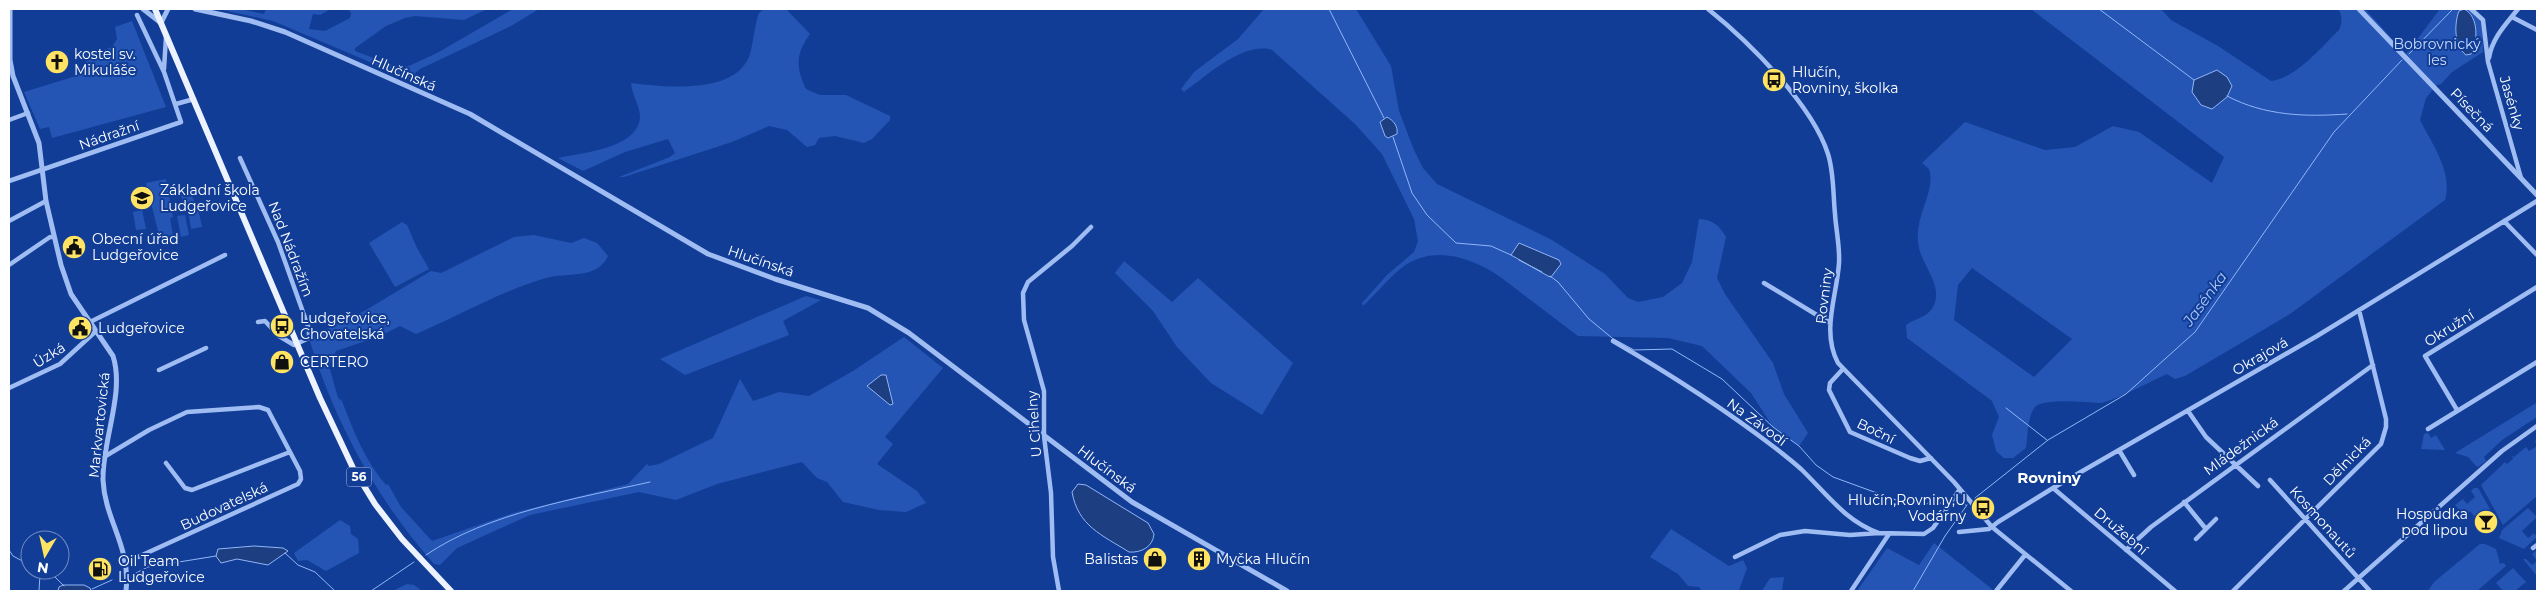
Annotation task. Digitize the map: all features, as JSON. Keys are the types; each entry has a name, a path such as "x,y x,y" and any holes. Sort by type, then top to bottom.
{"main road":[{"name":"56","path":"155,9 344,449 364,486 402,539 451,591"}],"street":[{"name":"Markvartovická","path":"10,9 10,61 13,76 39,143 46,201 54,237 71,294 112,356 117,372 104,458 105,493 127,562 126,591"},
{"path":"143,9 161,23 168,9"},
{"name":"Hlučínská","path":"197,9 251,21 285,32 470,114 673,235 714,256 878,312 910,333 1132,502 1287,591"},
{"name":"Rovniny","path":"1708,9 1744,40 1780,81 1814,125 1827,152 1832,169 1840,260 1830,322 1835,358 1842,370 1931,458 1992,527 2071,591"},
{"name":"Písečná","path":"2359,9 2537,195"},
{"name":"Jasénky","path":"2471,9 2483,20 2488,62 2521,178"},
{"name":"Jasénky","path":"2488,62 2492,45 2518,9"},
{"path":"137,15 164,72 176,104 194,99"},
{"path":"2512,17 2537,30"},
{"path":"164,72 166,36"},
{"name":"Nádražní","path":"9,181 181,122 176,104"},
{"path":"9,120 28,114"},
{"name":"Nad Nádražím","path":"240,158 278,242 308,329 309,338 298,344"},
{"path":"9,221 46,201"},
{"name":"Okrajová","path":"1992,527 2053,488 2360,310 2537,201"},
{"path":"2504,221 2537,255"},
{"name":"U Cihelny","path":"1059,591 1053,557 1051,493 1044,436 1044,391 1024,320 1022,293 1028,282 1072,246 1091,227"},
{"path":"9,265 28,250 54,237"},
{"path":"90,322 225,255"},
{"path":"1764,283 1830,322"},
{"name":"Okružní","path":"2457,410 2425,356 2537,287"},
{"name":"Dělnická","path":"2233,591 2380,444 2386,427 2386,418 2360,310"},
{"path":"258,322 265,320 285,341 294,345 298,344"},
{"name":"Úzká","path":"9,388 60,364 96,331"},
{"name":"Na Závodí","path":"1612,341 1665,372 1752,430 1802,470 1857,523 1889,534 1927,534 1960,489"},
{"path":"161,368 206,348"},
{"path":"2428,429 2537,362"},
{"name":"Mládežnická","path":"2126,550 2151,527 2184,502 2373,365"},
{"name":"Boční","path":"1842,370 1830,383 1829,390 1850,432 1910,458 1920,461 1931,458"},
{"name":"Budovatelská","path":"104,458 149,430 187,412 259,407 268,410 300,471 301,479 298,484 127,562"},
{"path":"2188,411 2206,437 2258,486"},
{"path":"2344,591 2502,451 2537,426"},
{"path":"2120,450 2134,475"},
{"name":"Budovatelská","path":"166,463 182,486 192,490 290,452"},
{"name":"Kosmonautů","path":"2270,480 2370,591"},
{"name":"Družební","path":"2053,488 2175,591"},
{"path":"2184,502 2206,528"},
{"path":"2196,539 2216,519"},
{"path":"1959,532 1989,530 1992,527"},
{"name":"Na Závodí","path":"1735,557 1780,534 1805,531 1850,535 1879,532"},
{"path":"1851,591 1889,534"},
{"path":"1996,591 2025,555"}],"green space":[{"path":"218,9 240,9 264,14 266,9 330,9 320,15 313,14 309,29 325,31 350,18 351,13 348,9 487,9 464,20 415,16 405,18 386,26 355,48 355,51 397,67 409,66 437,53 513,9 539,9 511,26 420,69 415,73 417,82 273,21"},
{"path":"764,9 786,9 810,34 802,48 799,61 800,74 806,89 820,95 846,95 890,116 890,120 872,139 864,143 835,136 819,138 815,145 807,147 787,130 769,126 732,142 624,177 619,177 670,157 675,153 668,139 625,152 583,171 558,158 608,147 630,136 637,127 640,117 631,83 678,87 696,86 728,78 741,69 749,57 752,48 759,13"},
{"path":"1264,9 1356,9 1391,66 1399,111 1414,150 1423,168 1437,184 1552,240 1605,274 1628,298 1638,302 1663,297 1682,283 1692,262 1699,219 1715,224 1726,237 1717,278 1725,294 1773,363 1784,394 1808,433 1799,446 1773,427 1751,393 1702,346 1668,338 1578,336 1499,276 1462,258 1436,255 1423,257 1411,262 1394,274 1363,306 1362,303 1387,275 1414,252 1418,241 1414,219 1382,154 1355,124 1272,50 1261,49 1238,55 1214,69 1184,92 1181,89 1194,72 1238,39","holes":["1519,243 1559,260 1561,264 1548,276 1515,258"]},
{"name":"Bobrovnický les","path":"2031,9 2161,9 2171,20 2218,46 2271,81 2290,74 2299,68 2339,30 2342,20 2338,9 2365,9 2406,54 2440,9 2470,9 2482,23 2483,52 2452,72 2441,84 2437,85 2426,98 2420,120 2444,169 2447,190 2445,200 2290,314 2185,376 2175,379 2167,374 2105,402 2075,401 2039,404 2030,416 2026,448 2013,458 2004,458 1996,451 1992,435 1999,417 1992,401 1907,338 1906,325 1930,311 1935,302 1936,295 1934,282 1919,248 1919,226 1931,178 1929,169 1922,163 1965,122 2045,150 2075,147 2113,126 2139,132 2212,183 2224,157","holes":["1972,268 2072,339 2034,377 1954,320 1958,285"]},
{"path":"132,21 166,107 52,138 49,127 40,129 24,92 89,72 84,56 112,47 117,39 115,27"},
{"path":"166,179 173,217 170,218 174,241 161,243 146,183"},
{"path":"188,188 195,203 186,207 179,192"},
{"path":"198,208 202,227 191,229 188,210"},
{"path":"142,210 146,229 136,230 133,212"},
{"path":"185,215 189,235 181,237 177,216"},
{"path":"402,222 407,225 429,269 395,287 369,243"},
{"path":"534,235 571,243 584,238 597,243 608,256 597,269 581,274 554,276 529,283 416,334 400,326 380,336 336,351 329,366 338,398 342,401 366,456 386,485 388,484 401,507 432,541 513,513 628,484 647,464 649,466 659,464 713,438 740,379 753,401 779,392 809,396 853,371 904,337 943,368 885,437 893,444 877,464 917,491 926,503 906,512 879,510 843,502 827,482 817,478 802,462 717,484 676,500 639,492 530,515 457,548 440,565 434,564 394,513 359,458 331,399 309,338 366,310 431,271 441,273 514,237"},
{"path":"1124,261 1172,302 1198,278 1293,363 1262,415 1211,383 1177,347 1153,311 1115,273"},
{"path":"806,296 821,300 783,321 789,335 685,375 660,359"},
{"path":"2536,403 2537,417 2502,440 2484,457 2486,461 2478,467 2468,457 2455,453"},
{"path":"2428,433 2431,438 2436,435 2445,450 2421,449 2424,434"},
{"path":"2537,446 2537,496 2503,525 2481,485 2505,462 2507,464 2513,459 2512,456 2514,457 2526,447 2529,451"},
{"path":"2474,488 2478,488 2490,509 2485,513 2482,510 2474,516 2470,511 2465,516 2455,505 2463,499 2467,504 2475,497 2471,491"},
{"path":"2528,508 2537,517 2522,531 2528,538 2534,533 2537,537 2524,549 2499,538 2502,530"},
{"path":"340,520 350,526 351,534 358,539 359,553 326,571 307,560 298,561 294,553"},
{"path":"1671,529 1729,566 1743,560 1747,568 1739,590 1745,591 1702,591 1699,587 1688,586 1678,574 1650,557"},
{"path":"1934,543 1992,589 1991,591 1857,591 1887,548 1919,565"},
{"path":"2480,544 2496,549 2500,564 2504,563 2506,566 2477,591 2428,591 2434,582"},
{"path":"2537,550 2537,561 2532,554"},
{"path":"2523,559 2526,559 2532,565 2537,561 2537,576"},
{"path":"2513,568 2526,582 2515,591 2503,591 2496,583"},
{"path":"1784,577 1782,591 1762,591 1770,578"},
{"path":"407,584 414,585 422,591 392,591"}],"shaded area":[{"path":"2464,9 2472,17 2476,30 2475,43 2471,54 2466,55 2459,46 2456,34 2456,22 2459,11"},
{"path":"2217,70 2227,77 2232,86 2227,97 2212,109 2201,105 2192,92 2194,80"},
{"path":"1387,117 1392,120 1397,129 1397,134 1388,138 1385,136 1380,122"},
{"path":"1519,243 1559,260 1561,264 1551,277 1548,276 1511,255"},
{"path":"881,375 886,375 893,404 890,405 867,386"},
{"path":"1078,484 1086,485 1148,523 1154,534 1149,546 1142,550 1129,552 1101,535 1086,521 1075,504 1072,492"},
{"path":"254,546 283,548 288,551 268,565 237,559 221,563 216,556 218,549"},
{"path":"63,585 84,585 90,588 91,591 58,591 59,587"}],"waterway":[{"path":"442,9 464,9"},
{"path":"1329,9 1384,118"},
{"path":"2099,9 2194,80"},
{"name":"Jasénka","path":"2409,54 2453,9"},
{"name":"Jasénka","path":"1975,498 2048,440 2126,394 2195,332 2334,132 2402,60"},
{"path":"2227,96 2256,108 2286,114 2347,114"},
{"path":"1393,137 1412,193 1427,215 1456,243 1491,246 1511,255"},
{"path":"1519,260 1542,272"},
{"path":"1550,276 1558,282 1589,319 1612,338 1634,350 1672,349 1722,379 1773,427 1799,446 1816,465 1833,477 1899,501 1918,504 1942,503"},
{"path":"2006,408 2047,440"},
{"path":"426,555 450,540 505,518 564,501 650,482"},
{"path":"9,487 9,537"},
{"path":"1959,503 1966,505"},
{"name":"Jasénka","path":"1913,591 1945,536 1967,505"},
{"path":"9,550 13,556 20,560"},
{"path":"285,553 298,565 315,572 335,591"},
{"path":"132,575 148,567 216,556"},
{"path":"371,591 414,562"},
{"path":"39,591 40,580"},
{"path":"58,580 64,586"},
{"path":"92,589 112,580"}],"place":[{"name":"kostel sv. Mikuláše","path":"57,62"},
{"name":"Hlučín, Rovniny, školka","path":"1774,80"},
{"name":"Základní škola Ludgeřovice","path":"142,198"},
{"name":"Obecní úřad Ludgeřovice","path":"74,247"},
{"name":"Ludgeřovice, Chovatelská","path":"282,326"},
{"name":"Ludgeřovice","path":"80,328"},
{"name":"CERTERO","path":"282,362"},
{"name":"Hlučín,Rovniny,U Vodárny","path":"1983,508"},
{"name":"Hospůdka pod lipou","path":"2486,522"},
{"name":"Balistas","path":"1155,559"},
{"name":"Myčka Hlučín","path":"1199,559"},
{"name":"Oil Team Ludgeřovice","path":"100,569"}],"district":[{"name":"Rovniny","path":"2049,478"}]}
